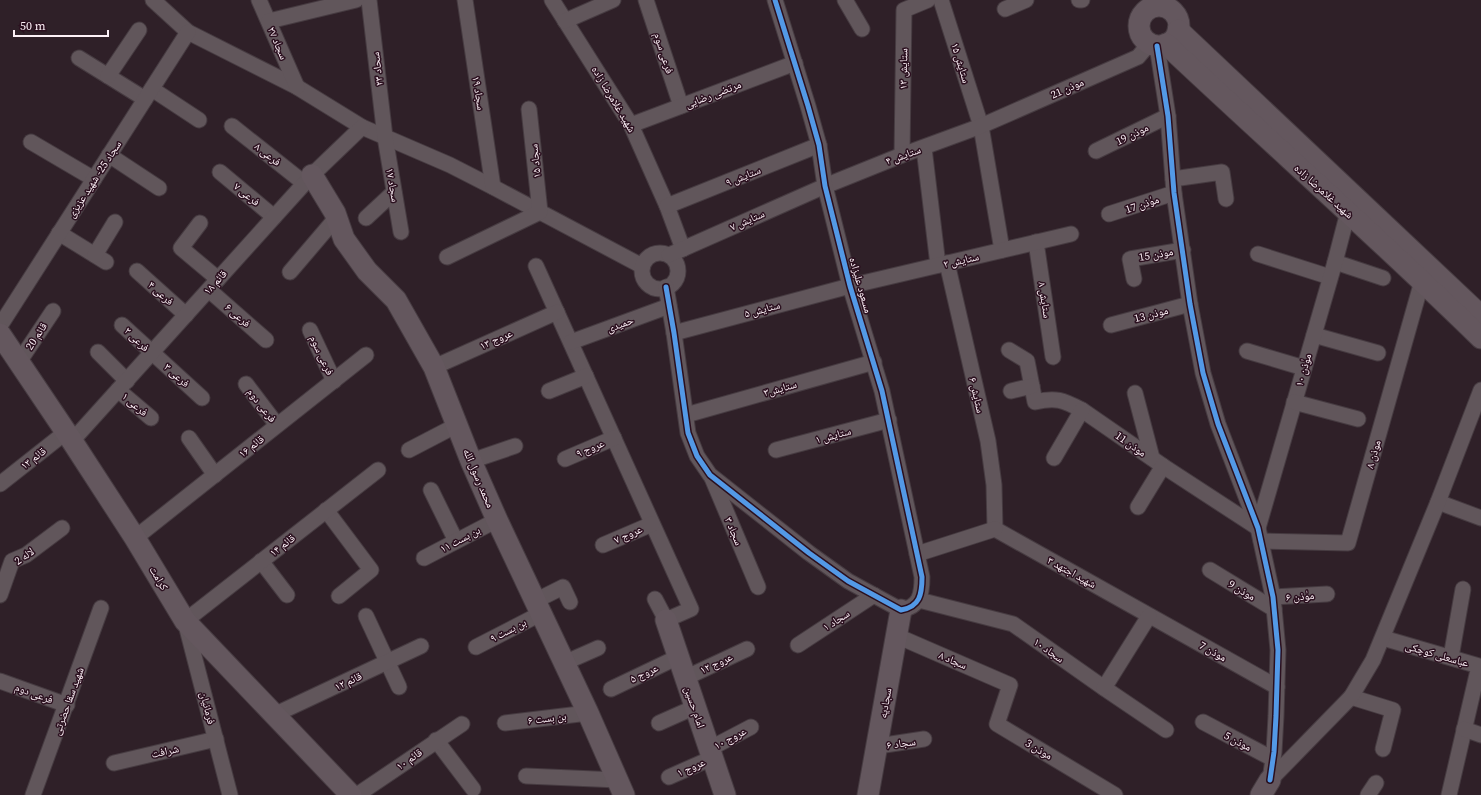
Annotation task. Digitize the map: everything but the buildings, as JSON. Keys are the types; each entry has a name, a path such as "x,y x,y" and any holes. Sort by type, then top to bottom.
{"street":[{"path":"153,0 188,32 297,87 362,127 450,165 642,266"},
{"name":"سجاد ۲۷","path":"259,0 297,87"},
{"path":"269,21 356,0"},
{"name":"سحاد ۲۳","path":"369,0 385,137"},
{"name":"سجاد ۱۹","path":"465,0 493,187"},
{"name":"شهید غلامرضا زاده","path":"552,0 631,125 668,206 683,249"},
{"path":"565,21 613,0"},
{"name":"فرعی سوم","path":"646,0 681,106"},
{"name":"مسعود علیزاده","path":"775,0 819,145 825,186 850,286 874,362 889,420 922,577 922,589 919,600"},
{"path":"846,0 862,28"},
{"name":"ستایش ۱۳","path":"902,155 904,10 928,0"},
{"name":"ستایش ۱۵","path":"941,0 981,126"},
{"path":"1005,9 1026,0"},
{"path":"1162,41 1141,35 1138,26 1141,17 1147,9 1156,3 1173,12 1178,20 1162,41 1174,186 1190,304 1197,342 1209,398 1259,535 1273,603 1278,650 1276,716 1273,759 1266,788"},
{"path":"108,76 139,30"},
{"name":"سجاد 25- شهید عزیزی","path":"2,338 59,233 188,32"},
{"name":"شهید غلامرضا زاده","path":"1162,41 1348,212 1481,338"},
{"name":"شهید غلامرضا زاده","path":"1162,41 1481,316"},
{"name":"موذن 21","path":"981,126 1138,57 1162,41"},
{"path":"79,58 108,76 149,94 199,120"},
{"name":"مرتضی رضایی","path":"631,125 795,63"},
{"name":"سجاد ۱۵","path":"529,109 540,212"},
{"name":"موذن 19","path":"1096,151 1168,116"},
{"name":"فرعی ۸","path":"232,126 308,179"},
{"path":"981,126 1002,250"},
{"name":"ستایش ۴","path":"825,186 902,155 981,126"},
{"name":"قائم ۱۸","path":"69,437 123,385 308,179 362,127"},
{"name":"سجاد ۱۷","path":"385,137 401,232"},
{"path":"31,142 94,179"},
{"name":"ستایش ۹","path":"668,206 819,145"},
{"path":"924,148 943,264"},
{"path":"109,155 159,188"},
{"name":"فرعی ۷","path":"220,172 274,216"},
{"name":"موٰذن 17","path":"1109,214 1174,186 1222,172 1226,199"},
{"name":"محمد رسول الله","path":"308,179 336,218 344,239 367,271 396,300 434,367 471,461 497,520 588,713 621,788"},
{"name":"ستایش ۷","path":"668,255 825,186"},
{"path":"366,218 394,192"},
{"path":"447,257 540,212"},
{"name":"موٰذن ۱۰","path":"1259,535 1294,402 1348,212"},
{"path":"290,272 336,218"},
{"path":"59,233 101,258 115,222"},
{"name":"فرعی ۶","path":"200,223 181,248 266,340"},
{"name":"ستایش ۲","path":"850,286 1071,234"},
{"name":"ستایش ۸","path":"1036,242 1053,357"},
{"name":"موذن 15","path":"1134,279 1130,259 1183,250"},
{"path":"661,253 668,255 674,261 677,268 677,276 673,283 658,289 650,286 645,281 642,274 642,266 646,258 653,254 661,253"},
{"path":"1258,254 1330,277"},
{"path":"1335,262 1383,278"},
{"name":"ستایش ۶","path":"943,264 988,441 994,485 995,529"},
{"path":"536,266 691,609 666,620 655,599"},
{"name":"فرعی ۴","path":"137,271 186,315"},
{"name":"موذن ۸","path":"1259,535 1348,543 1422,281"},
{"name":"ستایش ۵","path":"674,333 850,286"},
{"path":"666,287 688,433 697,456 710,475 809,553 848,580 901,610 909,609 919,600"},
{"name":"موذن 13","path":"1111,325 1190,304"},
{"name":"حمیدی","path":"571,342 670,306"},
{"name":"قائم 20","path":"19,362 53,311"},
{"name":"عروج ۱۳","path":"434,367 557,312"},
{"name":"فرعی ۲","path":"122,324 152,353"},
{"name":"فرعی سوم","path":"310,330 334,381"},
{"path":"1314,335 1378,353"},
{"name":"کرامت","path":"2,338 135,538 185,621 351,795"},
{"name":"موذن 11","path":"1008,350 1027,361 1035,402 1050,398 1067,402 1082,410 1259,535"},
{"path":"1247,351 1304,368"},
{"name":"فرعی ۱","path":"98,352 151,418"},
{"name":"فرعی ۳","path":"152,353 202,398"},
{"name":"قائم ۱۶","path":"135,538 366,355"},
{"name":"ستایش۳","path":"686,415 874,362"},
{"path":"549,391 586,376"},
{"name":"فرعی دوم","path":"246,384 277,425"},
{"path":"1011,391 1032,386"},
{"path":"1266,788 1351,697 1373,660 1438,502 1481,390"},
{"path":"1135,393 1157,462 1138,507"},
{"path":"1294,402 1358,418"},
{"path":"1054,458 1082,410"},
{"name":"ستایش ۱","path":"776,450 889,420"},
{"path":"409,450 457,425"},
{"name":"قائم ۱۳","path":"0,484 69,437"},
{"path":"189,438 215,475"},
{"name":"عروج ۹","path":"565,459 614,438"},
{"path":"471,461 515,446"},
{"name":"قائم ۱۴","path":"185,621 378,470"},
{"name":"سجاد ۳","path":"710,475 758,587"},
{"path":"431,490 456,541"},
{"path":"1438,502 1481,518"},
{"path":"326,510 371,570 340,596"},
{"name":"بن بست ۱۱","path":"424,558 497,520"},
{"name":"عروج ۷","path":"603,545 652,524"},
{"name":"لاله 2","path":"0,595 12,561 26,555 62,528"},
{"path":"917,554 995,529"},
{"name":"شهید اجتهد ۳","path":"995,529 1149,616"},
{"path":"261,562 287,595"},
{"name":"موذن 9","path":"1210,570 1273,603"},
{"name":"بن بست ۹","path":"476,647 537,607 563,587 570,602"},
{"path":"1451,657 1463,590"},
{"name":"موٰذن ۶","path":"1273,603 1327,594"},
{"name":"سجاد ۱","path":"798,644 874,595"},
{"name":"سجاد ۱۰","path":"919,600 1013,624 1166,730"},
{"name":"شهید سقا حضرتی","path":"33,795 101,608"},
{"name":"سجادیه","path":"868,795 878,746 901,610"},
{"path":"366,616 398,687"},
{"path":"1104,688 1149,616"},
{"name":"موذن 7","path":"1149,616 1277,687"},
{"name":"امام حسین","path":"666,620 725,795"},
{"name":"فرمانیان","path":"185,621 230,795"},
{"name":"سجاد ۸","path":"897,636 1010,685"},
{"name":"عباسعلی کوچکی","path":"1383,638 1479,666 1477,691 1464,729 1449,795"},
{"name":"قائم ۱۲","path":"274,715 421,646"},
{"path":"564,663 598,648"},
{"name":"عروج ۱۲","path":"685,678 747,649"},
{"name":"عروج ۵","path":"611,689 678,657"},
{"name":"فرعی دوم","path":"0,681 67,705"},
{"name":"موذن 3","path":"1010,685 997,724 1115,795"},
{"path":"1351,697 1393,710 1383,749"},
{"path":"659,723 695,707"},
{"name":"بن بست ۶","path":"505,724 588,713"},
{"name":"موذن 5","path":"1203,722 1273,759"},
{"name":"قائم ۱۰","path":"357,795 436,740 462,724"},
{"name":"عروج ۱۰","path":"711,754 751,727"},
{"path":"1464,729 1481,735"},
{"name":"شرافت","path":"114,763 216,739"},
{"path":"436,740 473,789"},
{"name":"سجاد ۶","path":"878,746 924,740"},
{"name":"عروج ۱","path":"669,777 711,754"},
{"path":"526,776 621,788"}],"cycle path":[{"path":"666,287 688,433 697,456 710,475 809,553 848,581 901,610 916,603 919,599 922,577 882,391 850,286 825,186 819,145 775,0"},
{"path":"1157,46 1168,116 1174,193 1190,304 1203,373 1218,424 1258,528 1273,597 1278,650 1274,752 1270,780"}]}
